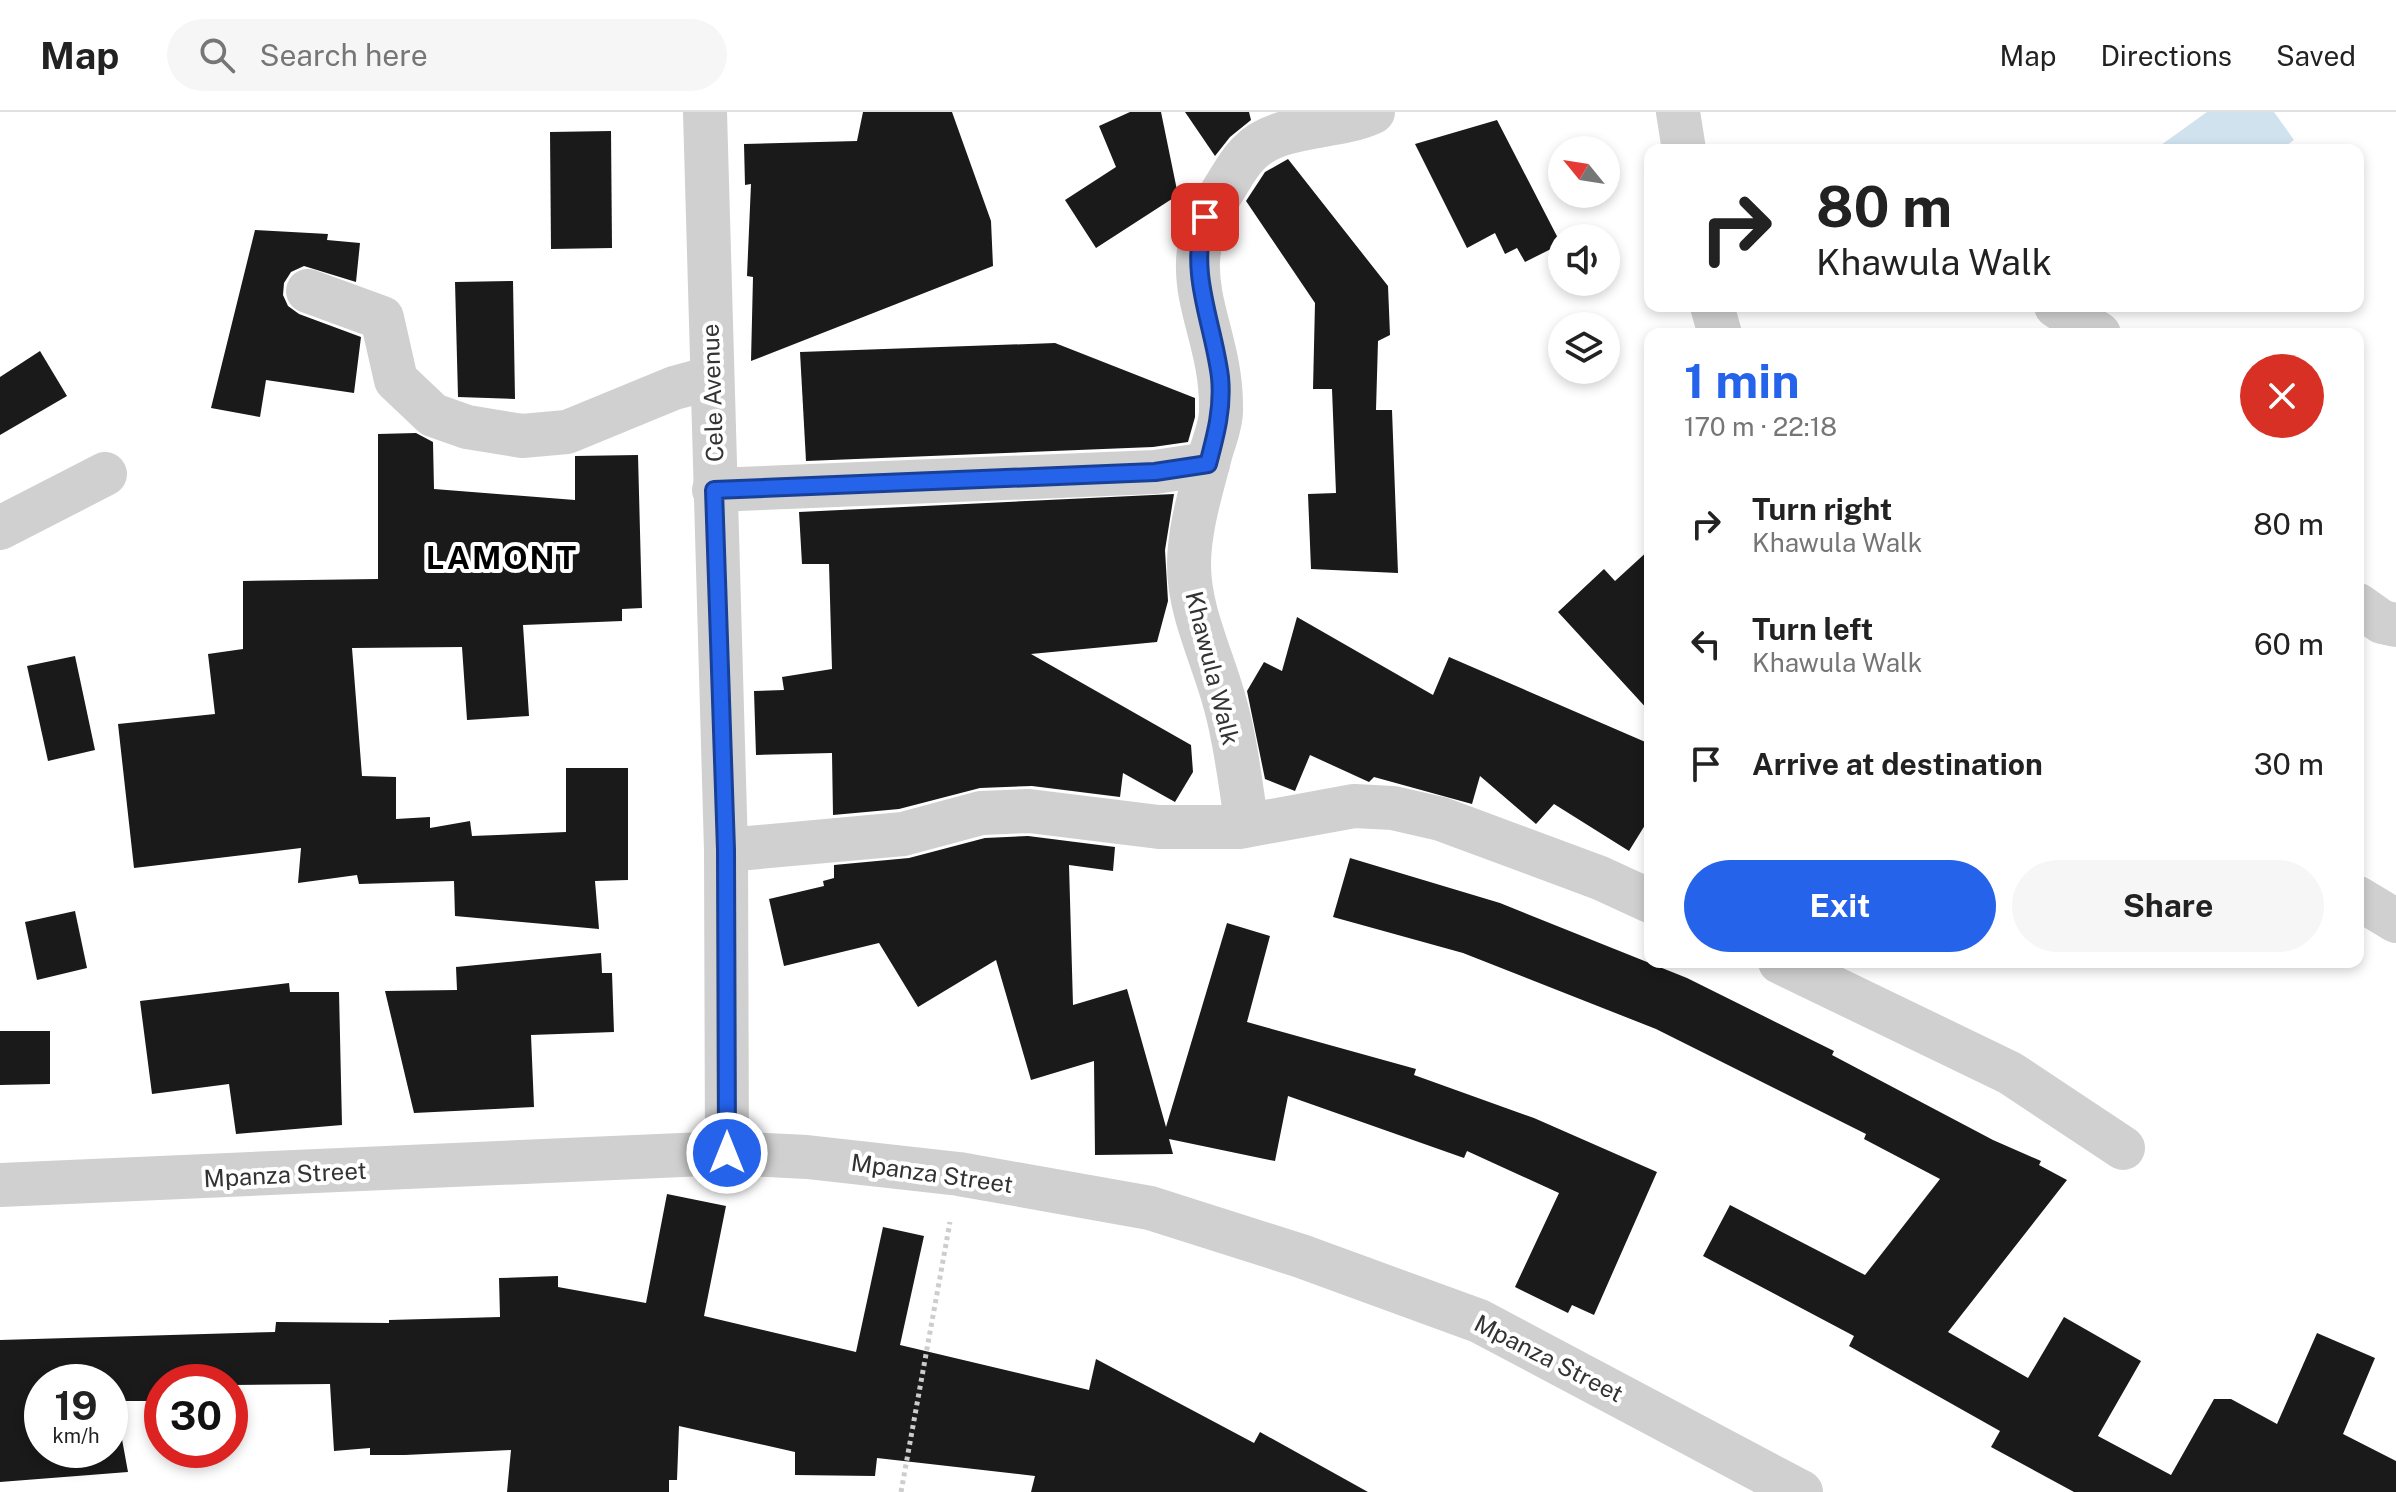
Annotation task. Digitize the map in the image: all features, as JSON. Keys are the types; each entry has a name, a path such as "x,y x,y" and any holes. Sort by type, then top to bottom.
{"street":[{"name":"Cele Avenue","path":"705,112 726,850 727,1153"},
{"name":"Khawula Walk","path":"1247,825 1225,703 1194,607 1189,566 1194,521 1221,414 1220,376 1202,303 1198,243 1205,217 1266,125 1357,119 1373,112"},
{"path":"1678,112 1683,144"},
{"path":"308,291 382,318 396,380 433,415 467,427 522,436 567,432 674,388 711,378"},
{"path":"2065,312 2090,328"},
{"path":"714,490 1155,472 1208,464"},
{"path":"0,528 105,474"},
{"path":"2364,609 2382,622 2396,625"},
{"path":"726,850 903,834 981,813 1029,811 1159,827 1247,825 1354,806 1393,808 1441,819 1600,878 1644,898"},
{"path":"2364,902 2396,921"},
{"path":"1792,968 2010,1073 2123,1148"},
{"name":"Mpanza Street","path":"0,1185 727,1153 807,1157 959,1174 1150,1208 1301,1256 1479,1321 1801,1492"}],"path":[{"path":"901,1492 959,1174"}],"water":[{"path":"2207,112 2274,112 2294,140 2288,144 2162,144"}],"building":[{"path":"863,112 952,112 991,221 993,266 751,361 753,277 747,276 751,184 745,185 744,144 857,141"},
{"path":"1130,112 1161,112 1178,195 1096,248 1065,200 1116,167 1099,126"},
{"path":"1185,112 1249,112 1251,120 1230,137 1215,156"},
{"path":"1497,120 1551,224 1548,224 1548,250 1525,262 1517,248 1505,254 1495,233 1467,248 1415,144"},
{"path":"611,131 612,248 551,249 550,132"},
{"path":"1288,159 1388,286 1390,335 1378,341 1376,410 1392,410 1398,573 1311,569 1308,494 1336,493 1332,389 1313,389 1315,303 1246,201 1265,172"},
{"path":"255,230 328,234 327,240 360,243 356,282 304,266 291,272 284,283 283,295 288,306 299,314 361,337 354,393 266,380 260,417 211,408"},
{"path":"513,281 515,399 458,397 455,282"},
{"path":"1055,343 1195,398 1195,417 1188,442 1153,447 806,461 800,352"},
{"path":"40,351 67,396 0,435 0,377"},
{"path":"416,433 433,442 434,489 575,500 575,456 638,455 642,608 622,609 622,621 523,625 529,716 467,720 462,647 352,648 362,776 396,777 396,819 430,817 430,828 470,821 472,836 566,832 566,768 628,768 628,880 595,881 599,929 455,916 454,881 359,884 357,875 298,883 301,848 134,868 118,724 215,714 208,654 243,649 243,581 378,579 378,434"},
{"path":"1174,494 1165,550 1168,601 1157,642 1031,654 1191,745 1193,772 1175,802 1123,773 1120,797 1032,786 980,788 899,809 833,815 832,753 756,755 754,691 784,690 782,677 832,669 829,564 802,564 799,512"},
{"path":"1644,554 1644,705 1558,612 1604,569 1615,581"},
{"path":"1297,617 1433,695 1449,657 1644,741 1644,827 1629,851 1554,804 1536,824 1480,776 1472,804 1374,777 1369,782 1310,755 1295,791 1265,779 1247,691 1264,662 1282,671"},
{"path":"75,656 95,750 48,761 27,666"},
{"path":"1028,836 1115,847 1113,871 1069,865 1073,1005 1127,989 1166,1127 1227,923 1270,936 1247,1022 1416,1069 1414,1075 1534,1118 1657,1172 1594,1315 1572,1305 1568,1313 1515,1287 1559,1193 1467,1151 1464,1158 1288,1096 1275,1161 1169,1139 1173,1154 1095,1155 1094,1061 1031,1080 996,960 918,1007 879,943 784,966 769,899 824,886 823,881 834,878 834,865 909,858 985,838"},
{"path":"1350,858 1500,903 1644,961 1644,968 1662,968 1687,978 1834,1051 1832,1055 1993,1140 2041,1161 2039,1165 2067,1180 1948,1332 2028,1378 2064,1317 2141,1361 2098,1436 2171,1475 2214,1399 2231,1399 2277,1424 2317,1333 2375,1358 2343,1434 2396,1461 2396,1492 2074,1492 1991,1447 2000,1431 1849,1346 1854,1336 1703,1256 1730,1205 1865,1275 1940,1179 1864,1139 1866,1134 1656,1029 1463,953 1333,917"},
{"path":"75,911 87,968 37,980 25,922"},
{"path":"601,953 602,973 612,973 614,1032 531,1035 534,1107 414,1113 385,991 457,990 456,967"},
{"path":"289,983 290,992 339,992 342,1125 236,1134 229,1084 152,1094 140,1001"},
{"path":"0,1031 50,1031 50,1084 0,1085"},
{"path":"667,1194 726,1206 704,1316 856,1352 883,1227 924,1236 900,1345 1089,1390 1096,1359 1254,1443 1260,1432 1368,1492 1031,1492 1035,1476 877,1458 875,1476 795,1475 795,1452 679,1426 677,1480 669,1480 669,1492 507,1492 511,1450 405,1455 370,1455 370,1448 334,1451 330,1384 248,1385 248,1364 144,1364 144,1401 128,1401 128,1364 24,1364 24,1468 127,1468 128,1472 0,1482 0,1340 275,1332 276,1322 389,1323 389,1320 500,1317 499,1278 558,1276 558,1287 646,1303"}],"district":[{"name":"LAMONT","path":"502,557"}],"route":[{"path":"727,1153 726,850 714,490 1155,472 1208,464 1221,414 1220,376 1198,275 1198,243 1205,217"}]}
